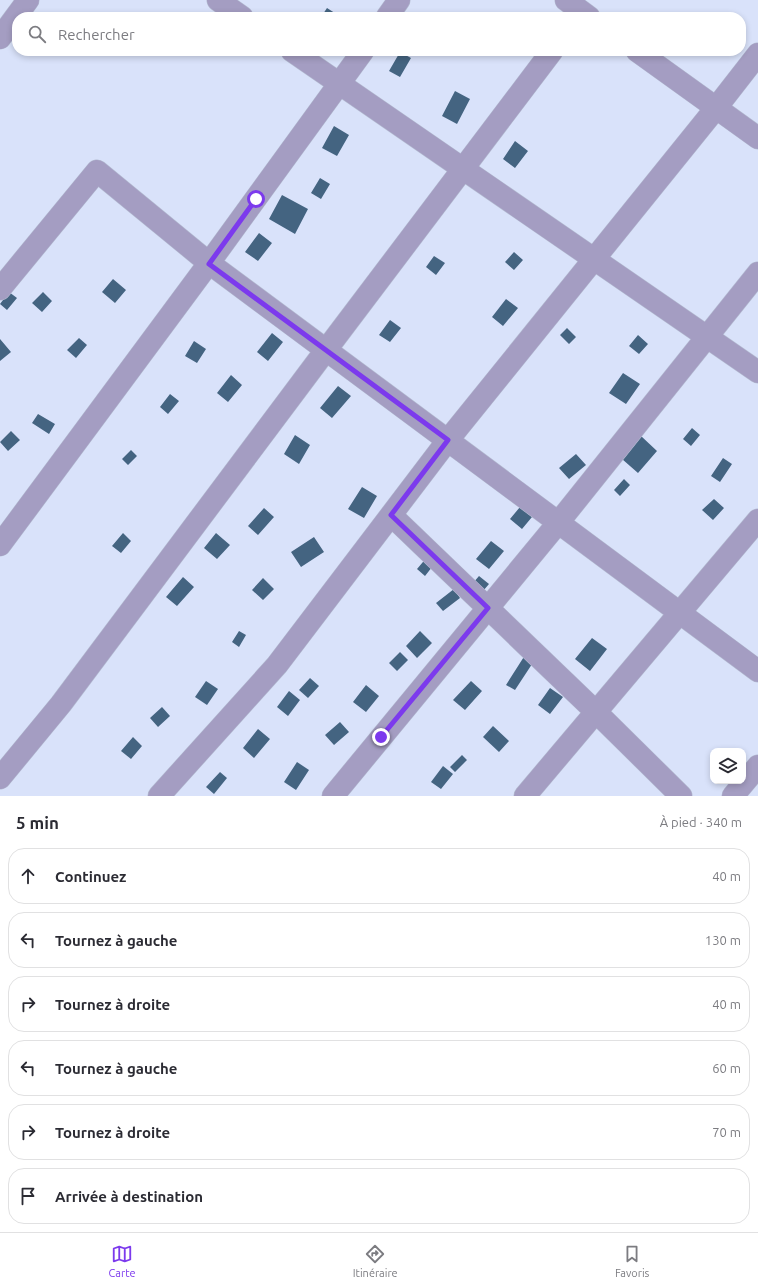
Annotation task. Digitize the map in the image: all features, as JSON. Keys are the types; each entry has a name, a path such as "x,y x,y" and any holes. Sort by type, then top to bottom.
{"street":[{"path":"19,12 28,0"},
{"path":"218,0 235,12"},
{"path":"391,12 399,0"},
{"path":"0,38 12,22"},
{"path":"159,796 277,665 448,440 758,54"},
{"path":"299,56 758,372"},
{"path":"0,545 209,264 359,56"},
{"path":"0,778 61,704 548,56"},
{"path":"644,56 758,138"},
{"path":"0,289 97,172 209,264 758,671"},
{"path":"333,796 558,523 758,273"},
{"path":"391,515 681,796"},
{"path":"524,796 758,520"},
{"path":"733,796 758,766"}],"building":[{"path":"327,8 333,12 324,12"},
{"path":"398,56 407,56 411,58 400,77 389,71"},
{"path":"455,91 470,99 457,124 442,116"},
{"path":"334,126 349,135 337,156 322,148"},
{"path":"515,141 528,151 515,168 503,159"},
{"path":"320,178 330,184 321,199 311,193"},
{"path":"282,195 308,209 295,234 269,219"},
{"path":"259,233 272,243 258,261 245,252"},
{"path":"514,252 523,260 514,270 505,262"},
{"path":"434,256 445,263 436,275 426,267"},
{"path":"113,279 126,290 115,303 102,292"},
{"path":"9,292 17,298 7,310 0,304"},
{"path":"43,292 52,301 42,312 32,303"},
{"path":"506,299 518,308 503,326 492,317"},
{"path":"390,320 401,328 390,342 379,335"},
{"path":"567,328 576,337 569,344 560,335"},
{"path":"272,333 283,342 268,361 257,352"},
{"path":"638,335 648,344 639,354 629,346"},
{"path":"79,338 87,345 76,358 67,350"},
{"path":"0,339 11,352 0,361"},
{"path":"194,341 206,349 197,363 185,356"},
{"path":"623,373 640,384 626,404 609,393"},
{"path":"231,375 242,385 228,402 217,393"},
{"path":"338,386 351,396 332,418 320,408"},
{"path":"170,394 179,401 168,414 160,407"},
{"path":"38,414 55,424 49,434 32,423"},
{"path":"692,428 700,435 691,446 683,439"},
{"path":"11,431 20,440 8,451 0,442"},
{"path":"295,435 310,445 299,464 284,454"},
{"path":"641,436 657,451 638,473 622,459"},
{"path":"131,450 137,456 128,465 122,459"},
{"path":"576,454 586,465 569,479 559,468"},
{"path":"723,458 732,464 720,482 711,476"},
{"path":"624,479 630,485 620,496 614,490"},
{"path":"362,487 377,496 364,518 348,509"},
{"path":"714,499 724,508 713,520 702,510"},
{"path":"520,507 532,517 522,529 510,519"},
{"path":"264,508 274,517 258,535 248,526"},
{"path":"123,533 131,541 121,553 112,546"},
{"path":"216,533 230,545 217,559 204,548"},
{"path":"314,537 324,552 301,567 291,552"},
{"path":"491,541 504,551 489,569 476,559"},
{"path":"428,556 436,562 425,576 417,569"},
{"path":"479,576 489,584 483,591 473,583"},
{"path":"183,577 194,587 177,606 166,597"},
{"path":"263,578 274,589 263,600 252,590"},
{"path":"454,589 460,598 443,611 436,603"},
{"path":"239,631 246,635 239,647 232,642"},
{"path":"420,631 432,643 417,658 406,646"},
{"path":"592,638 607,649 590,671 575,659"},
{"path":"400,652 408,660 397,671 389,663"},
{"path":"527,652 536,658 515,690 506,685"},
{"path":"310,678 319,686 308,698 299,690"},
{"path":"206,681 218,689 207,705 195,697"},
{"path":"471,681 482,691 465,710 453,700"},
{"path":"366,685 379,696 366,712 353,702"},
{"path":"550,688 563,697 550,714 538,705"},
{"path":"289,691 300,700 288,716 277,707"},
{"path":"162,707 170,716 158,727 150,718"},
{"path":"340,722 349,732 334,745 325,735"},
{"path":"493,726 509,741 499,752 483,737"},
{"path":"258,729 270,739 254,758 243,748"},
{"path":"133,737 142,746 131,759 121,751"},
{"path":"462,755 467,760 455,772 450,767"},
{"path":"297,762 309,770 296,790 284,782"},
{"path":"443,766 453,774 441,789 431,782"},
{"path":"220,772 227,778 214,794 206,787"}],"route":[{"path":"256,199 209,264 448,440 391,515 488,608 381,737"}]}
